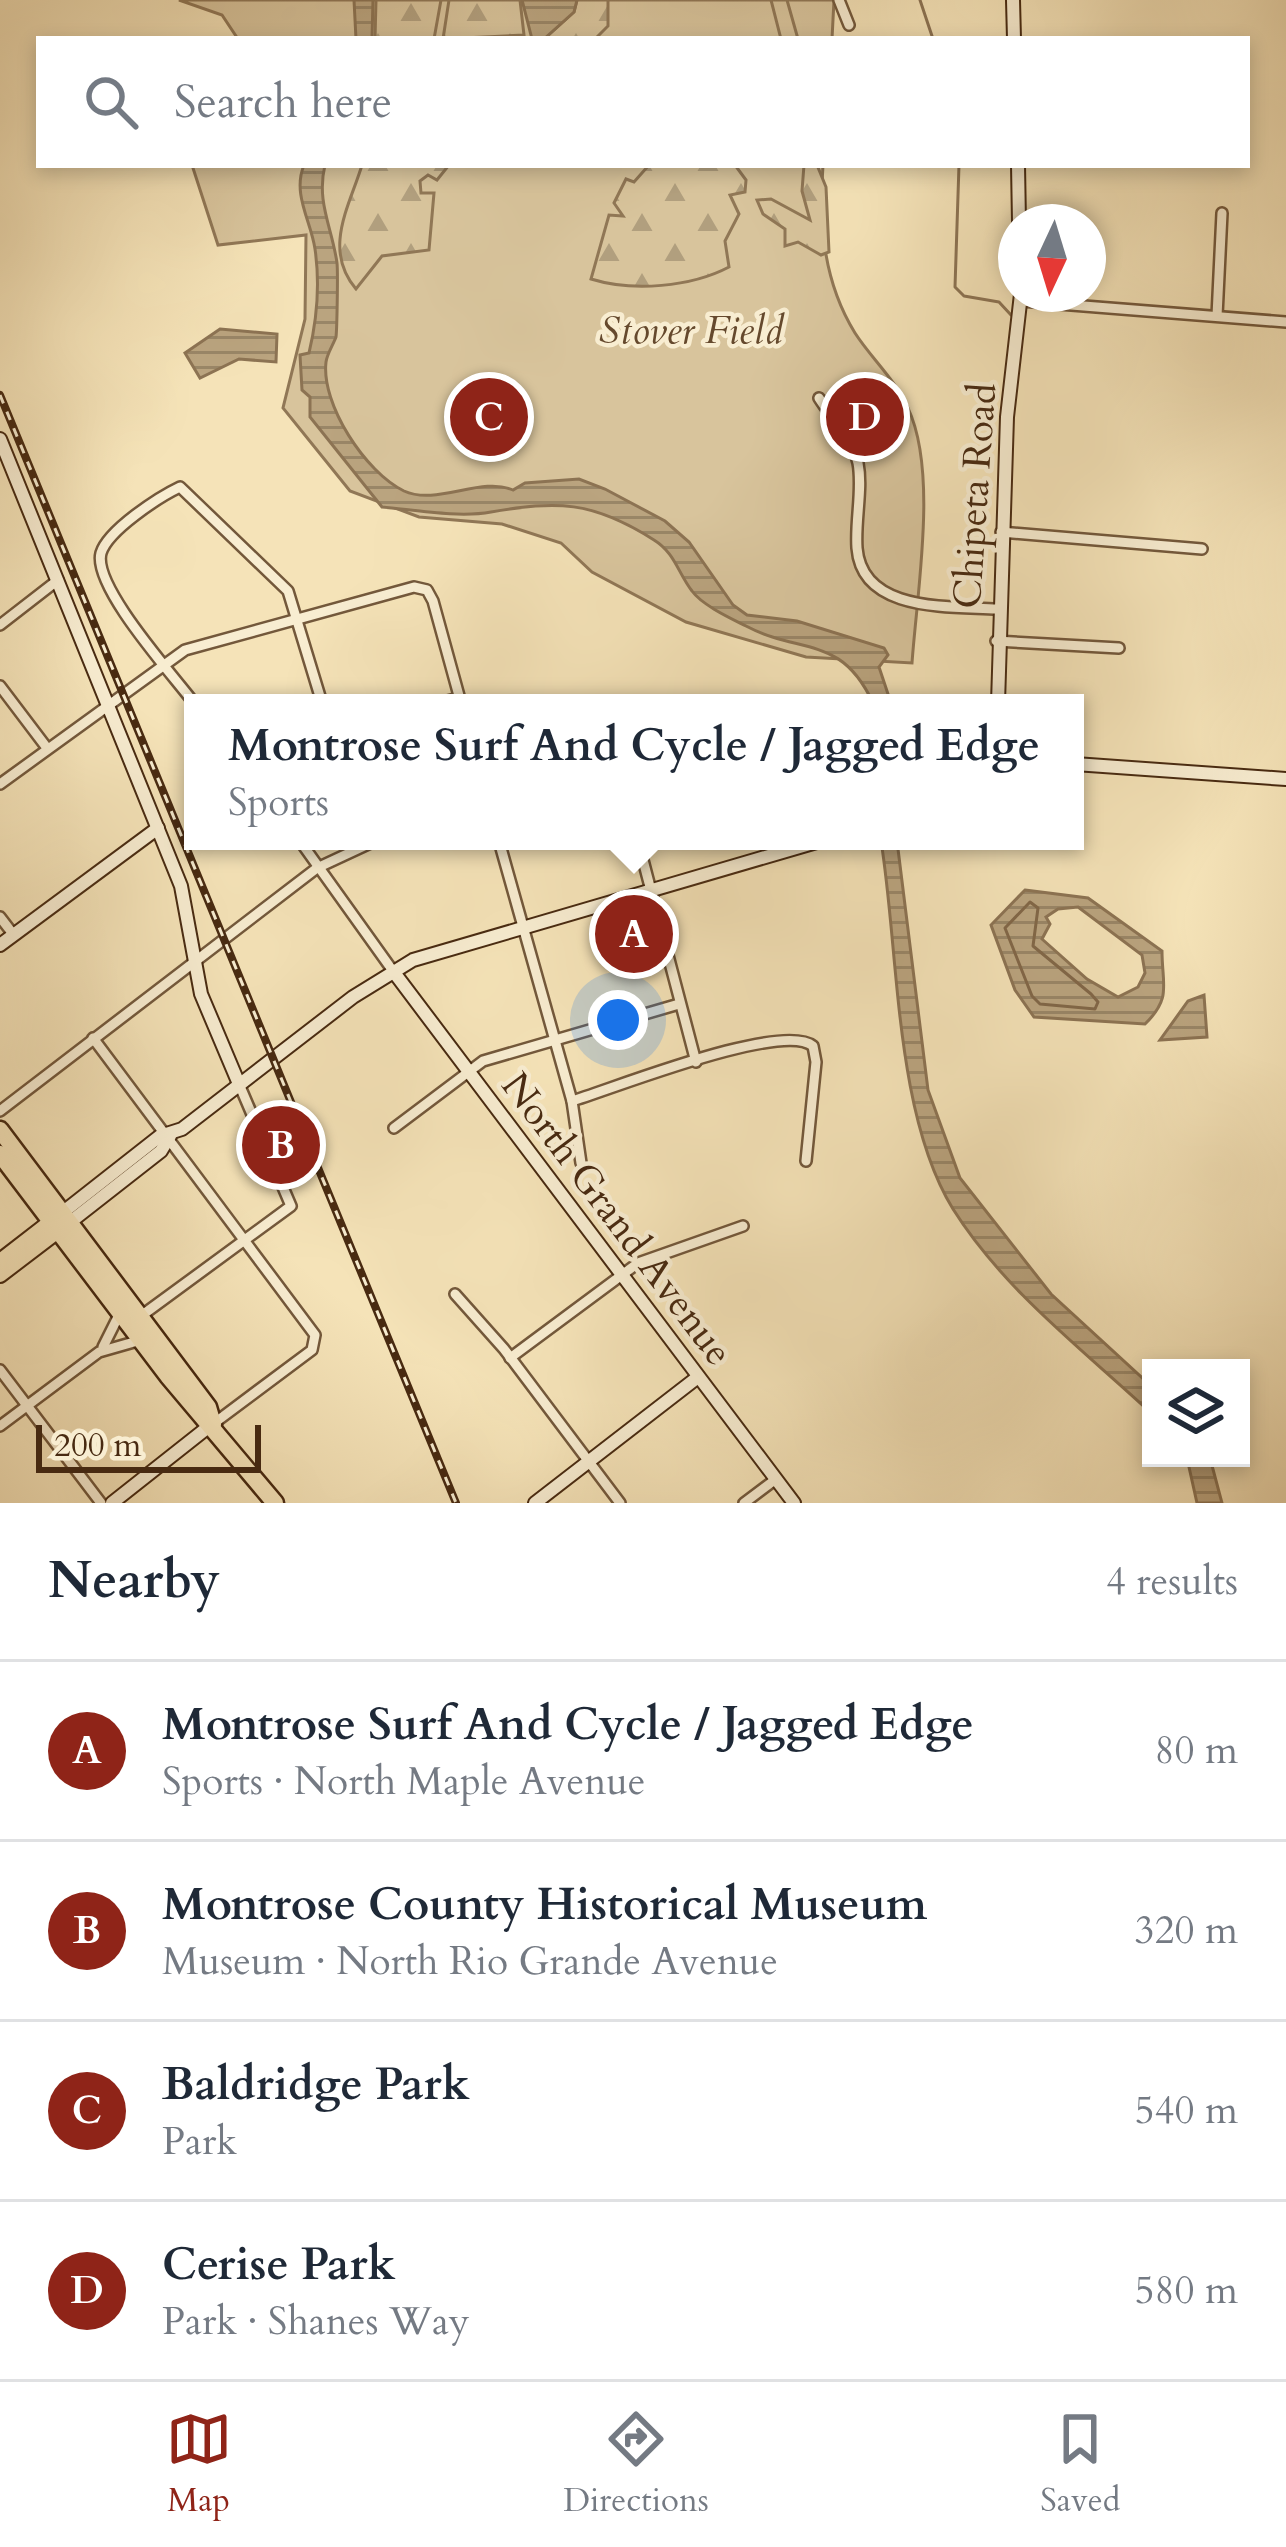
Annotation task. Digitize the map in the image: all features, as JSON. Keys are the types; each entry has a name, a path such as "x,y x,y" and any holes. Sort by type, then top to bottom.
{"highway":[{"path":"0,1130 116,1307 135,1320 142,1340 275,1503"},
{"path":"0,1154 208,1407 213,1424"}],"main road":[{"path":"0,1261 60,1222"},
{"path":"0,1275 60,1222"}],"street":[{"path":"839,0 849,25"},
{"path":"1013,0 1014,36"},
{"path":"1018,168 1019,204"},
{"path":"1217,316 1222,213"},
{"path":"1106,305 1286,322"},
{"name":"Chipeta Road","path":"998,694 1007,417 1019,312"},
{"path":"820,398 858,461 857,552 872,581 883,594 902,600 998,610"},
{"path":"0,439 4,462 58,580 182,886 201,994 291,1206 135,1320"},
{"path":"187,694 110,591 100,558 108,541 180,487 288,591 319,694"},
{"path":"1001,532 1202,549"},
{"path":"0,625 58,580"},
{"path":"0,784 185,650 421,587 433,602 458,694"},
{"path":"996,640 1119,649"},
{"path":"0,686 47,748"},
{"path":"1084,765 1286,779"},
{"path":"0,945 158,828"},
{"path":"306,850 393,971"},
{"path":"0,1111 194,958 348,850"},
{"path":"501,850 572,1100 581,1163"},
{"path":"640,850 696,1062"},
{"path":"60,1222 160,1136 170,1136 393,971 429,952 789,850"},
{"path":"0,916 14,934"},
{"name":"North Grand Avenue","path":"393,971 794,1503"},
{"path":"394,1128 483,1061 679,1004"},
{"path":"93,1038 170,1136 316,1340 312,1350 112,1503"},
{"path":"572,1100 761,1041 794,1038 809,1042 816,1062 806,1161"},
{"path":"510,1358 638,1263 742,1226"},
{"path":"455,1294 620,1503"},
{"path":"0,1426 99,1352 119,1323 116,1307"},
{"path":"99,1352 142,1340"},
{"path":"0,1370 101,1503"},
{"path":"535,1503 698,1377"},
{"path":"744,1503 776,1479"}],"green space":[{"path":"179,0 834,0 832,36 236,36 222,15"},
{"path":"376,0 441,0 435,36 375,36"},
{"path":"449,0 520,0 524,35 443,36"},
{"path":"577,0 608,0 608,26 598,36 547,36 574,12"},
{"path":"771,0 787,0 797,36 780,36"},
{"name":"Stover Field","path":"193,168 823,168 823,230 836,293 855,333 903,397 917,434 924,498 912,663 806,657 686,622 592,572 561,543 502,524 419,517 350,491 283,408 305,319 306,235 218,245"},
{"path":"361,168 447,168 437,180 428,175 420,181 421,193 434,193 429,250 382,256 356,289 341,258 346,211"},
{"path":"646,168 737,168 746,180 745,192 730,195 739,214 725,241 729,267 662,285 591,279 609,215 623,216 614,203 626,179 634,182"},
{"path":"804,168 818,168 826,187 829,252 821,255 798,242 785,246 785,229 763,214 757,200 771,199 810,220 802,191"},
{"path":"644,921 649,941 626,954 619,927"}],"water":[{"path":"354,0 373,0 372,36 356,36"},
{"path":"522,0 577,0 574,12 547,36 531,36"},
{"path":"303,168 325,168 324,203 337,263 336,337 327,359 326,379 331,397 348,435 389,482 417,495 487,486 513,490 525,483 579,479 605,489 665,521 689,542 733,605 747,615 797,621 884,648 888,655 879,667 888,694 868,694 861,681 833,656 766,635 709,606 692,591 661,545 611,517 555,505 478,514 382,507 310,417 310,397 302,390 300,355 309,353 317,288"},
{"path":"220,329 277,334 276,362 239,359 200,378 185,353"},
{"path":"882,850 898,850 928,1090 960,1178 1051,1294 1142,1378 1142,1405 1045,1317 996,1266 953,1209 919,1126 902,1030"},
{"path":"1025,890 1088,898 1162,951 1164,990 1159,1006 1145,1024 1034,1017 1015,990 991,925","holes":["1078,907 1142,955 1145,973 1138,987 1118,997 1087,979 1042,939 1050,924 1046,917 1058,909"]},
{"path":"1204,995 1207,1037 1160,1040 1188,1001"},
{"path":"1189,1467 1212,1467 1222,1503 1197,1503"}],"waterway":[{"path":"920,0 932,36"},
{"path":"959,168 955,287 964,296 999,302 1011,315"}],"railway":[{"path":"0,395 184,842"},
{"path":"187,850 456,1503"}],"place":[{"name":"Baldridge Park","path":"489,417"},
{"name":"Cerise Park","path":"865,417"},
{"name":"Montrose Surf And Cycle / Jagged Edge","path":"634,934"},
{"name":"Montrose County Historical Museum","path":"281,1145"}]}
